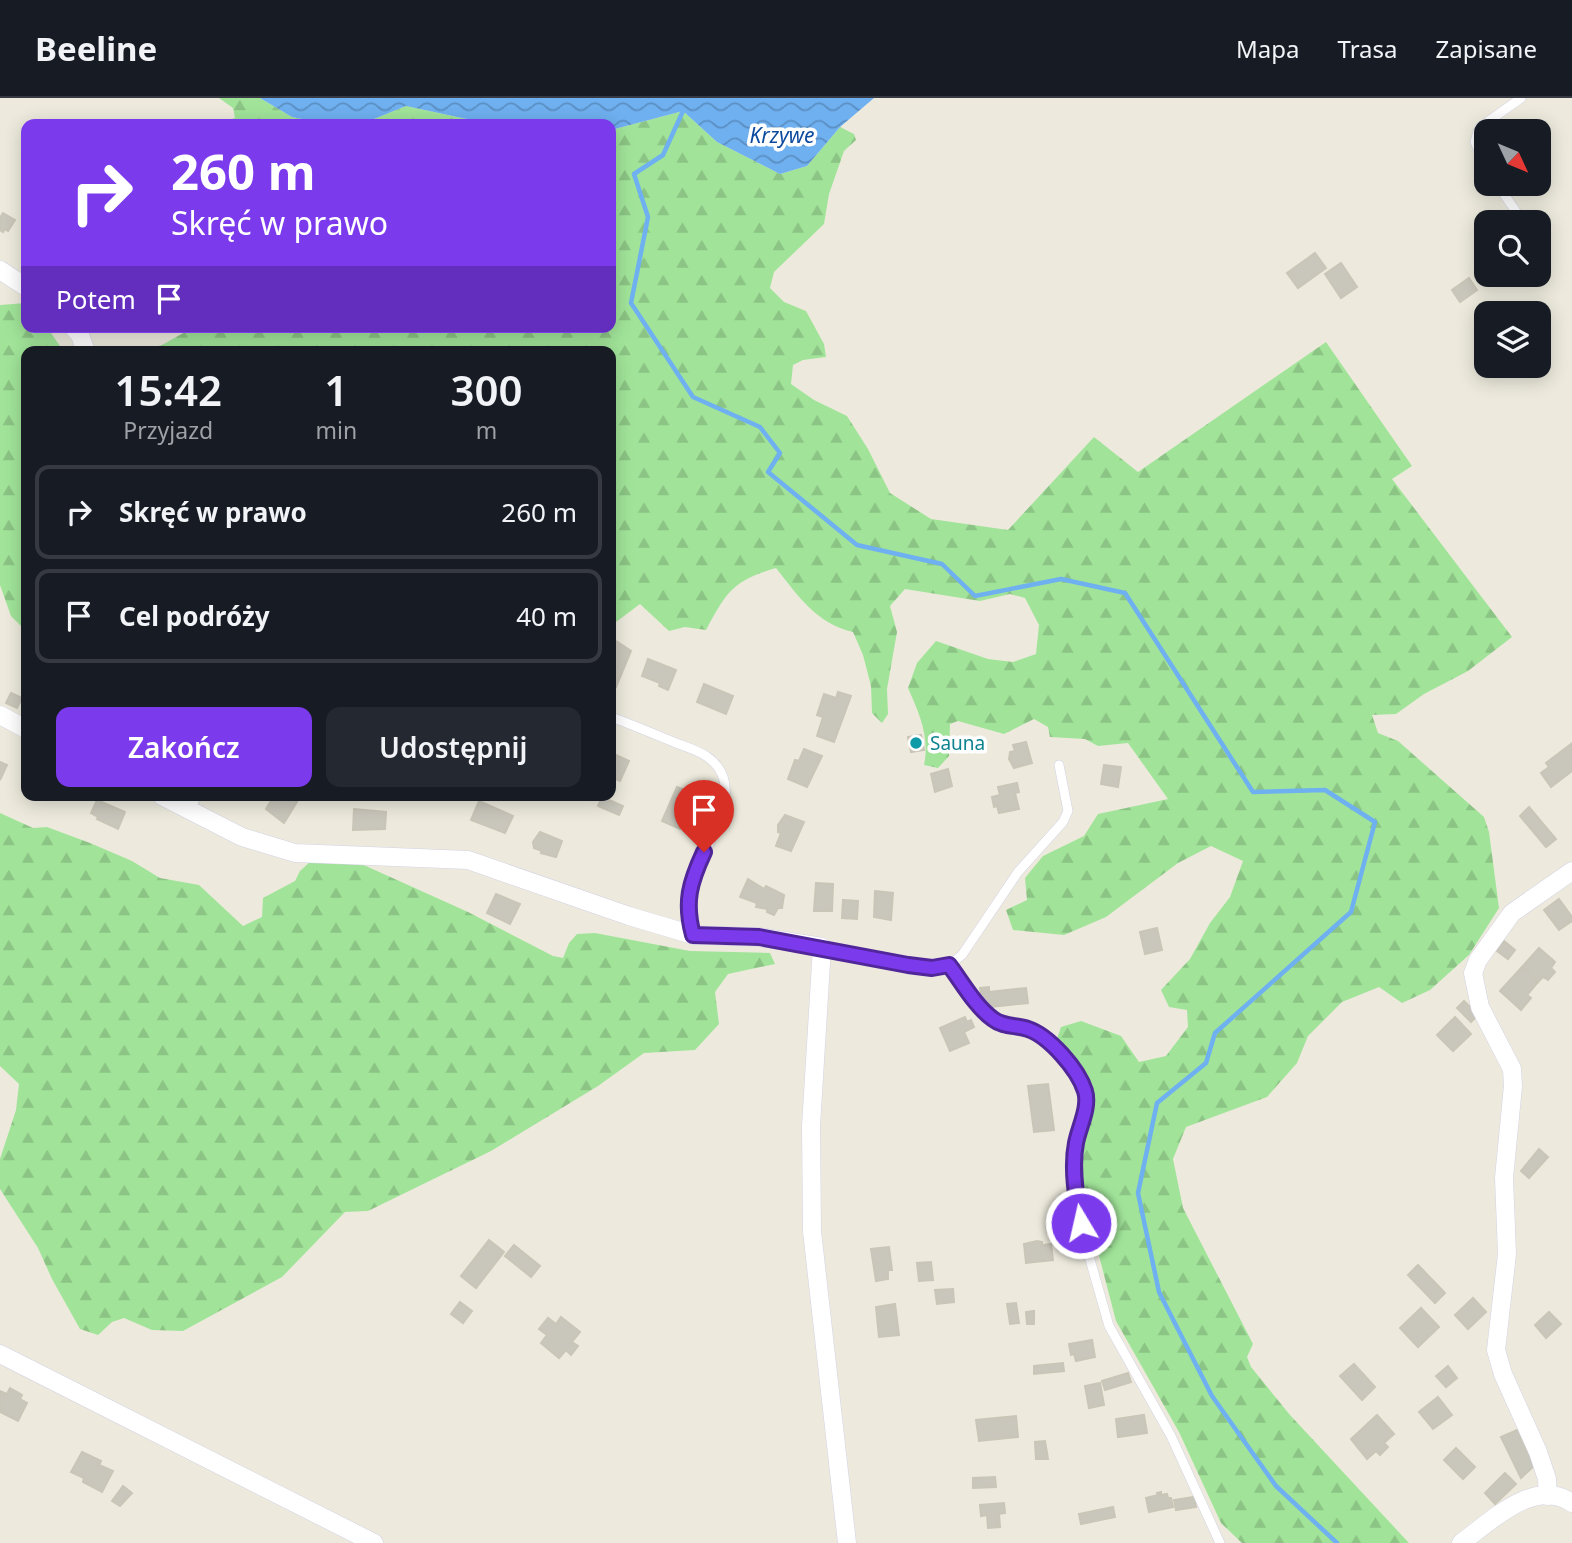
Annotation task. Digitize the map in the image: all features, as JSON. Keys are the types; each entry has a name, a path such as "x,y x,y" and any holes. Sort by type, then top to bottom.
{"street":[{"path":"0,270 21,284"},
{"path":"0,716 21,726"},
{"path":"193,803 242,837 295,853 468,860 629,916 693,935 759,937 822,947 811,1126 811,1231 847,1543"},
{"path":"1548,1496 1547,1479 1538,1452 1503,1374 1496,1350 1507,1254 1504,1178 1513,1086 1512,1069 1480,1007 1473,973 1478,960 1513,913 1572,871"},
{"path":"0,1354 374,1543"},
{"path":"1461,1543 1508,1508 1525,1500 1558,1496 1572,1503"}],"lane":[{"path":"1492,119 1521,98"},
{"path":"616,719 704,754 722,772 726,783 726,798 721,817 696,869 688,898 688,916 693,935"},
{"path":"822,947 908,965 932,968 949,965 971,945 1018,872 1063,822 1068,811 1059,765"},
{"path":"949,965 993,1019 1004,1025 1040,1033 1071,1065 1085,1092 1083,1117 1075,1145 1076,1197 1087,1249 1109,1326 1171,1436 1220,1543"}],"green space":[{"path":"219,98 260,98 292,117 301,119 232,119 235,118 233,108"},
{"path":"406,106 467,119 374,119"},
{"path":"683,111 717,142 780,174 807,166 840,127 854,134 856,140 844,151 829,194 824,224 774,272 770,288 784,302 806,311 824,344 826,357 803,360 793,365 791,384 814,400 847,416 868,449 890,493 931,519 1008,530 1094,437 1138,472 1326,342 1412,466 1392,479 1512,637 1468,671 1424,694 1396,714 1372,715 1378,733 1398,741 1484,817 1489,832 1499,908 1469,955 1430,990 1402,1003 1379,987 1342,1002 1308,1036 1297,1063 1267,1097 1186,1127 1173,1159 1183,1208 1253,1344 1247,1357 1251,1367 1290,1415 1409,1543 1242,1543 1221,1523 1179,1432 1116,1321 1083,1194 1081,1156 1090,1117 1091,1089 1077,1060 1057,1039 1061,1027 1081,1021 1121,1036 1139,1062 1166,1056 1188,1027 1187,1010 1169,1007 1161,990 1190,959 1210,923 1230,897 1243,861 1211,846 1178,863 1106,917 1064,935 1013,930 1006,910 1027,900 1025,878 1043,856 1084,836 1098,814 1168,799 1128,743 1098,746 1085,739 1050,737 1048,727 1034,719 1004,734 958,721 950,724 949,756 938,768 924,765 924,735 908,688 917,663 936,641 988,659 1013,662 1036,654 1039,625 1025,598 1010,594 980,601 905,589 890,606 897,632 887,689 888,714 882,723 872,713 871,686 863,655 853,632 819,616 776,568 749,578 732,590 706,630 685,627 669,631 640,604 616,622 616,346 158,346 183,333 616,333 616,129"},
{"path":"21,303 21,333 51,333 60,346 21,346 21,626 11,616 0,585 0,305"},
{"path":"0,813 33,828 47,827 90,843 132,861 160,878 199,885 243,926 262,917 263,898 295,881 300,871 311,861 357,862 468,912 553,956 563,958 569,943 577,934 595,933 690,951 770,953 775,964 728,974 715,992 719,1024 695,1050 644,1053 598,1086 491,1151 368,1211 345,1212 282,1277 183,1331 152,1330 124,1318 112,1322 98,1335 80,1329 38,1248 0,1189 0,1159 16,1110 19,1084 0,1066"}],"water":[{"name":"Krzywe","path":"260,98 874,98 840,127 807,166 780,174 717,142 683,111 616,129 616,119 467,119 406,106 374,119 292,117"}],"building":[{"path":"3,213 15,220 8,231 5,229 3,232 0,230 0,218"},
{"path":"1315,253 1326,268 1298,288 1287,273"},
{"path":"1341,263 1357,287 1341,298 1325,274"},
{"path":"1469,278 1477,290 1460,302 1452,290"},
{"path":"616,641 631,651 616,687"},
{"path":"648,659 676,670 668,690 659,686 660,683 642,676"},
{"path":"704,684 733,696 726,714 697,702"},
{"path":"838,692 851,696 834,742 817,736 823,717 817,715 824,694 836,698"},
{"path":"11,693 21,698 17,708 6,703"},
{"name":"Sauna","path":"921,735 924,750 911,752 908,737"},
{"path":"1026,742 1032,763 1014,768 1009,759 1010,752 1015,751 1013,745"},
{"path":"1571,744 1572,771 1551,787 1541,773 1549,767 1546,763"},
{"path":"804,749 822,756 807,787 788,779 795,760 799,761"},
{"path":"616,755 629,761 620,781 616,779"},
{"path":"0,762 7,765 0,780"},
{"path":"1104,765 1121,767 1118,787 1101,784"},
{"path":"948,769 952,786 935,792 931,774"},
{"path":"1017,783 1019,792 1015,793 1019,809 999,813 997,806 994,807 992,797 1000,795 998,787"},
{"path":"677,787 692,793 688,802 692,803 680,829 662,821"},
{"path":"97,801 125,812 118,829 97,819 98,817 91,813"},
{"path":"271,801 297,801 284,823 266,809"},
{"path":"479,801 513,816 505,833 471,820"},
{"path":"600,801 611,801 623,806 619,815 598,806"},
{"path":"1529,807 1556,839 1546,847 1520,816"},
{"path":"354,809 386,812 385,829 353,830"},
{"path":"785,815 804,822 791,851 776,846 781,833 778,832 778,825"},
{"path":"540,832 562,841 556,857 534,848 533,842"},
{"path":"748,879 764,889 766,886 784,895 782,908 778,908 774,915 767,912 767,909 756,907 757,903 740,897"},
{"path":"816,883 833,884 832,911 814,911"},
{"path":"875,891 893,893 891,920 874,917"},
{"path":"496,894 520,904 510,924 487,913"},
{"path":"1559,899 1572,921 1559,930 1544,910"},
{"path":"843,900 858,901 857,919 842,918"},
{"path":"1157,928 1162,950 1145,954 1140,932"},
{"path":"1504,941 1515,950 1508,959 1497,951"},
{"path":"1539,948 1555,962 1551,968 1555,972 1548,980 1543,977 1538,982 1522,967"},
{"path":"1522,967 1538,982 1527,995 1531,998 1521,1010 1500,991"},
{"path":"989,987 989,992 1026,988 1028,1003 991,1007 990,1003 982,1003 980,988"},
{"path":"1464,1001 1478,1015 1471,1022 1457,1008"},
{"path":"965,1017 967,1022 971,1020 974,1027 964,1032 969,1043 950,1051 940,1028"},
{"path":"1455,1017 1471,1034 1453,1051 1437,1035"},
{"path":"1048,1084 1054,1130 1034,1132 1028,1086"},
{"path":"1539,1149 1548,1157 1529,1178 1521,1171"},
{"path":"489,1240 504,1252 476,1288 461,1276"},
{"path":"1042,1242 1042,1245 1051,1244 1053,1260 1026,1263 1024,1244"},
{"path":"514,1245 540,1266 531,1277 505,1256"},
{"path":"889,1247 892,1270 888,1270 888,1279 876,1281 871,1249"},
{"path":"931,1262 933,1280 919,1281 917,1263"},
{"path":"1418,1265 1445,1293 1435,1303 1408,1275"},
{"path":"953,1289 954,1302 937,1304 935,1290"},
{"path":"1473,1298 1486,1312 1468,1329 1455,1315"},
{"path":"460,1302 472,1311 463,1323 451,1314"},
{"path":"1016,1303 1019,1323 1010,1324 1007,1304"},
{"path":"895,1304 899,1335 879,1337 876,1307"},
{"path":"1421,1308 1439,1327 1418,1347 1400,1328"},
{"path":"1034,1311 1034,1324 1027,1324 1026,1312"},
{"path":"1549,1312 1561,1324 1546,1338 1535,1325"},
{"path":"561,1317 580,1332 572,1342 578,1346 571,1355 566,1350 559,1358 541,1343 547,1335 539,1329 548,1318 556,1324"},
{"path":"1092,1340 1095,1357 1076,1361 1074,1354 1071,1355 1069,1344"},
{"path":"1063,1363 1064,1371 1034,1374 1034,1366"},
{"path":"1354,1364 1375,1387 1362,1400 1340,1376"},
{"path":"1448,1366 1457,1378 1446,1387 1436,1376"},
{"path":"1128,1373 1131,1382 1105,1390 1102,1381"},
{"path":"1100,1383 1104,1405 1089,1408 1085,1386"},
{"path":"10,1388 22,1395 20,1399 27,1403 18,1421 0,1412 0,1391 7,1394"},
{"path":"1438,1397 1452,1415 1433,1429 1419,1412"},
{"path":"1144,1415 1147,1433 1118,1437 1116,1419"},
{"path":"1377,1415 1394,1434 1384,1443 1388,1447 1380,1455 1376,1451 1367,1459 1351,1439"},
{"path":"1016,1416 1018,1437 979,1441 976,1420"},
{"path":"1517,1430 1534,1466 1521,1478 1501,1437"},
{"path":"1045,1441 1048,1459 1036,1459 1035,1442"},
{"path":"1456,1448 1475,1467 1463,1479 1444,1460"},
{"path":"82,1452 101,1461 99,1465 113,1471 102,1492 71,1472"},
{"path":"1505,1473 1516,1484 1495,1504 1485,1493"},
{"path":"995,1477 996,1487 973,1488 973,1478"},
{"path":"123,1486 132,1493 120,1506 112,1501"},
{"path":"1161,1492 1161,1495 1167,1494 1168,1498 1171,1498 1173,1507 1149,1512 1146,1498"},
{"path":"1194,1497 1196,1507 1176,1510 1174,1500"},
{"path":"1004,1503 1005,1513 999,1514 1000,1527 988,1528 987,1515 981,1516 980,1505"},
{"path":"1113,1507 1115,1517 1081,1524 1079,1514"}],"waterway":[{"path":"683,111 663,155 634,174 648,217 631,303 693,397 760,427 780,453 768,472 857,545 942,564 975,596 1061,579 1125,593 1253,792 1325,790 1375,822 1351,912 1215,1033 1206,1063 1157,1103 1138,1193 1159,1292 1212,1396 1276,1486 1337,1543"}],"place":[{"name":"Sauna","path":"916,743"}],"route":[{"path":"704,852 688,898 688,916 693,935 759,937 908,965 932,968 949,965 993,1019 1004,1025 1040,1033 1071,1065 1085,1092 1083,1117 1075,1145 1076,1197 1081,1223"}]}
